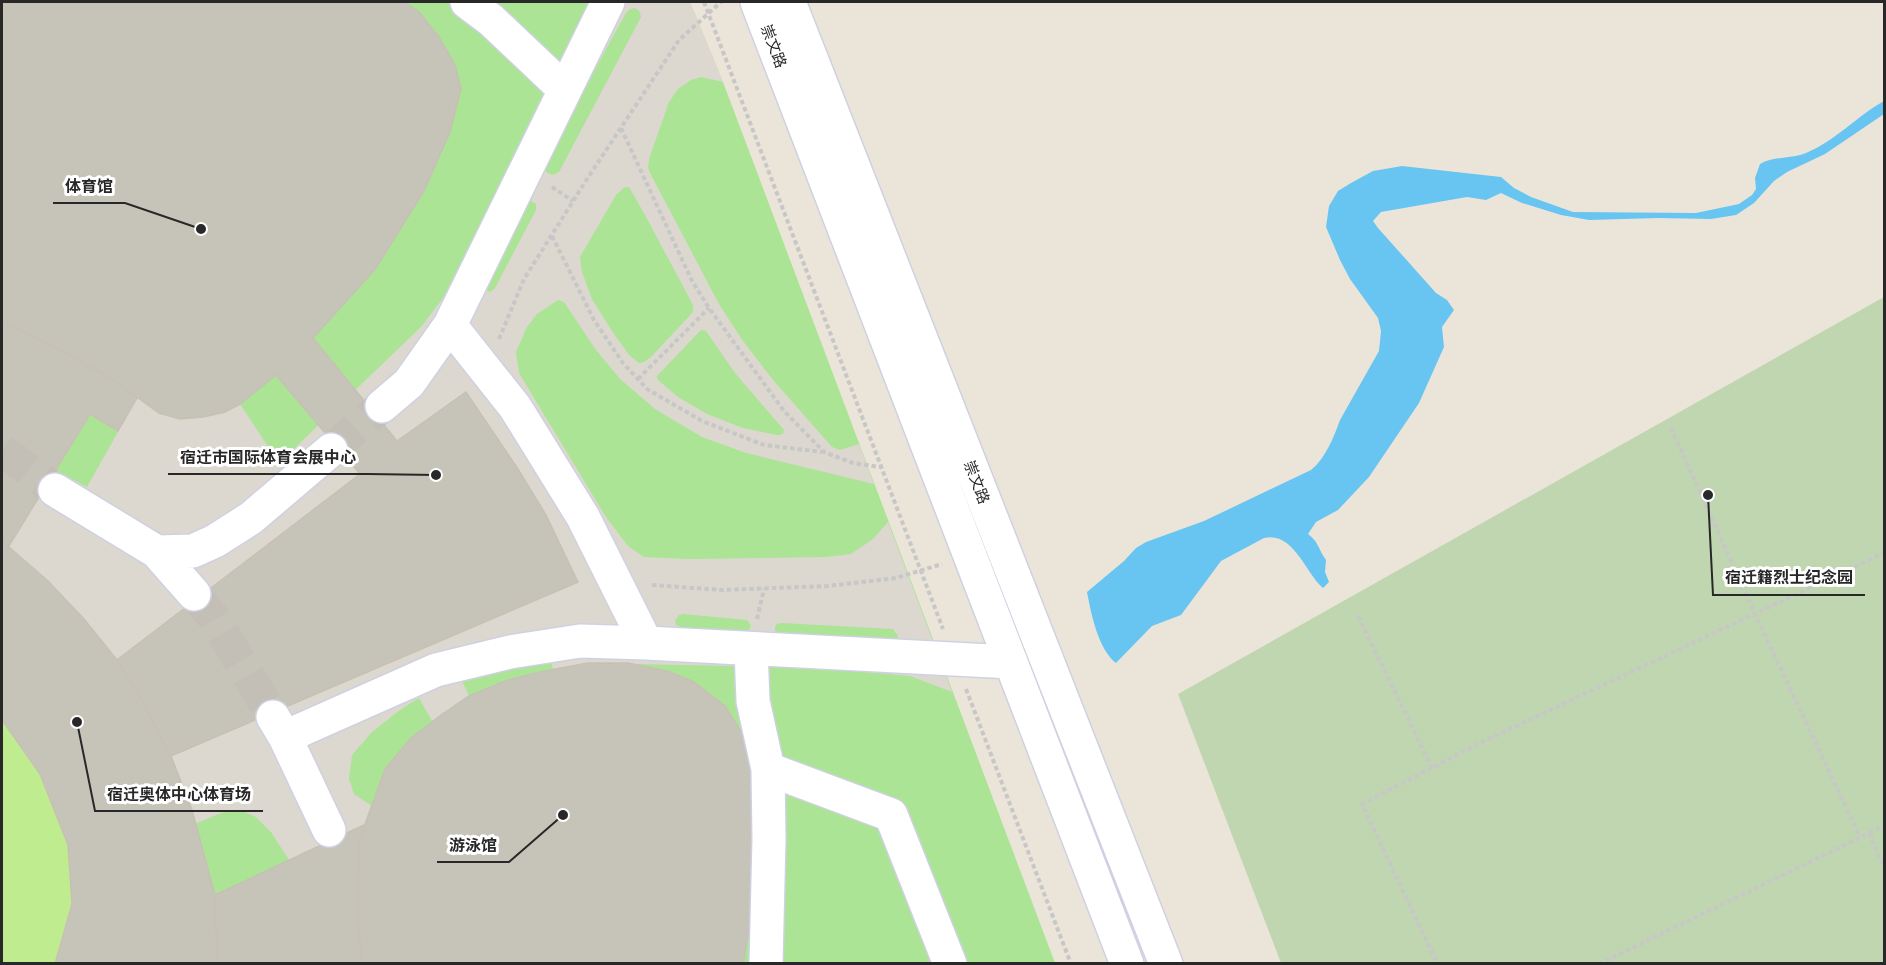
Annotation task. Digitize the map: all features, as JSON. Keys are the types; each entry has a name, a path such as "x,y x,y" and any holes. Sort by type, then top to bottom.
{"street":[{"path":"467,2 491,20 565,90"},
{"path":"382,406 409,383 450,325 608,2"},
{"name":"崇文路","path":"757,2 1126,963"},
{"name":"崇文路","path":"789,2 1166,963"},
{"path":"450,325 515,407 583,517 646,643"},
{"path":"157,552 193,551 215,541 251,518 331,450"},
{"path":"55,490 157,552 194,594"},
{"path":"329,830 279,727 436,670 510,652 580,641 1011,662"},
{"path":"750,649 753,701 768,769 766,963"},
{"path":"768,769 891,815 950,963"}],"path":[{"path":"704,2 1071,963"},
{"path":"486,370 524,279 552,235 679,39 721,2"},
{"path":"621,128 692,281 784,411 824,452"},
{"path":"552,235 594,320 623,363 647,389 702,422 764,445 824,452 853,463 880,467"},
{"path":"638,379 709,308"},
{"path":"1671,428 1860,837"},
{"path":"1436,961 1362,804 1480,743 1884,553"},
{"path":"615,582 722,590 828,586 896,578 969,555"},
{"path":"1358,616 1432,768"},
{"path":"1599,963 1884,826"},
{"path":"1869,833 1884,867"}],"green space":[{"path":"2,2 690,2 723,82 1055,963 2,964"},
{"path":"1884,297 1884,963 1281,963 1178,694"},
{"path":"2,541 48,581 84,619 117,660 171,756 192,810 215,895 217,963 2,963"}],"shaded area":[{"path":"592,2 690,2 723,82 701,77 691,80 678,89 669,102 650,156 649,171 719,304 743,341 773,380 832,447 840,450 859,444 874,484 746,453 702,437 655,409 620,379 596,350 564,302 558,300 537,314 527,327 516,352 519,373 606,517 628,546 644,557 688,559 826,557 851,554 873,539 888,522 952,692 910,676 821,668 588,663 553,669 550,658 506,667 462,681 469,696 432,721 419,698 372,732 352,755 349,779 354,794 372,806 366,824 289,860 271,832 256,817 240,810 221,813 195,824 171,756 117,660 84,619 48,581 9,546 55,470 87,487 137,398 159,413 180,419 225,412 240,404 279,463 421,327 443,298","holes":["635,8 640,12 641,17 559,172 553,175 547,173 544,162 630,9","625,187 629,187 693,305 693,312 651,357 639,363 629,355 592,299 582,272 580,257 616,195","530,200 536,204 536,210 495,288 490,292 485,289 527,201","701,330 706,331 735,373 784,430 783,434 777,435 743,428 707,414 678,397 658,380 657,376","683,614 747,620 751,626 747,633 687,630 676,625 675,621 679,615","782,623 893,629 898,640 779,636 775,627"]}],"water":[{"path":"1884,101 1884,114 1825,154 1787,172 1774,181 1754,203 1736,215 1711,219 1589,220 1561,215 1522,203 1501,193 1486,200 1467,197 1381,212 1373,221 1378,228 1454,310 1442,327 1444,347 1419,403 1369,477 1338,510 1316,522 1308,534 1326,560 1325,572 1329,582 1323,588 1291,547 1274,537 1264,538 1221,561 1181,615 1152,626 1116,663 1104,649 1096,630 1087,592 1136,548 1146,542 1204,521 1311,470 1325,454 1340,420 1379,351 1381,331 1378,318 1350,279 1326,227 1329,206 1338,191 1373,171 1402,166 1501,177 1514,188 1531,197 1573,212 1696,213 1739,204 1752,195 1756,189 1755,178 1760,164 1800,155 1817,148"}],"building":[{"path":"2,2 405,2 419,12 439,37 455,65 461,89 450,132 424,191 376,268 276,375 240,404 225,412 180,419 159,413 112,379 60,350 2,322"},
{"path":"2,322 60,350 112,379 137,398 118,431 90,414 9,546 2,541"},
{"path":"313,338 397,441 466,392 546,515 578,582 171,756 135,688 117,660 360,474 276,375"},
{"path":"2,541 48,581 84,619 117,660 135,688 171,756 192,810 215,895 217,964 55,964 72,904 68,845 40,774 2,720"},
{"path":"588,663 628,663 667,671 694,682 725,706 743,735 758,784 752,912 743,964 362,964 358,918 359,841 385,769 411,738 469,696 508,680"},
{"path":"366,824 359,841 358,918 362,964 217,964 215,895"}],"tunnel":[{"path":"331,450 382,406"},
{"path":"2,450 55,490"},
{"path":"194,594 214,618 273,717"}],"place":[{"name":"体育馆","path":"201,229"},
{"name":"宿迁市国际体育会展中心","path":"436,475"},
{"name":"宿迁籍烈士纪念园","path":"1708,495"},
{"name":"宿迁奥体中心体育场","path":"77,722"},
{"name":"游泳馆","path":"563,815"}]}
